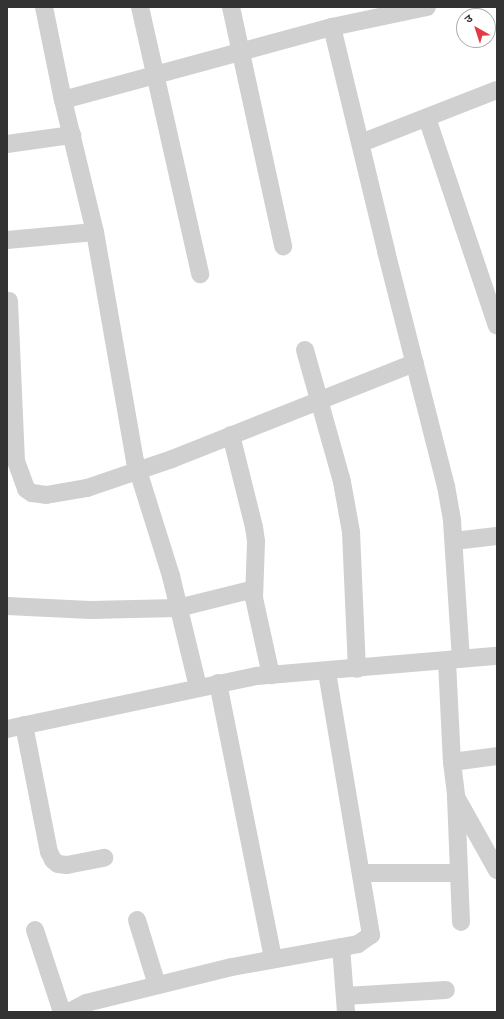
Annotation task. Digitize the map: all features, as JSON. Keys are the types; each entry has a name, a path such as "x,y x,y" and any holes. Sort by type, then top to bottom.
{"street":[{"path":"44,7 63,100 95,232 138,470 178,608 198,687"},
{"path":"140,7 200,274"},
{"path":"231,7 283,246"},
{"path":"63,100 241,50 332,27 427,7"},
{"path":"332,27 446,486 454,541 452,762 456,797 461,922"},
{"path":"361,143 497,90"},
{"path":"427,118 497,326"},
{"path":"7,144 72,135"},
{"path":"7,240 95,232"},
{"path":"9,301 9,362 16,461 26,488 32,493 46,496 87,488 138,470 415,363"},
{"path":"305,350 318,401 342,482 351,532 356,669"},
{"path":"231,435 255,535 254,589 271,675"},
{"path":"454,541 497,536"},
{"path":"7,606 90,610 178,608 254,589"},
{"path":"104,858 67,865 58,864 53,860 49,852 15,727 198,687 271,675 497,656"},
{"path":"68,1012 86,1003 157,985 272,959 341,947 365,941 371,935 362,873 327,671"},
{"path":"218,683 272,959"},
{"path":"452,762 497,756"},
{"path":"456,797 497,870"},
{"path":"362,873 459,873"},
{"path":"137,920 157,985"},
{"path":"35,930 62,1012"},
{"path":"341,947 345,1004 446,990"}]}
